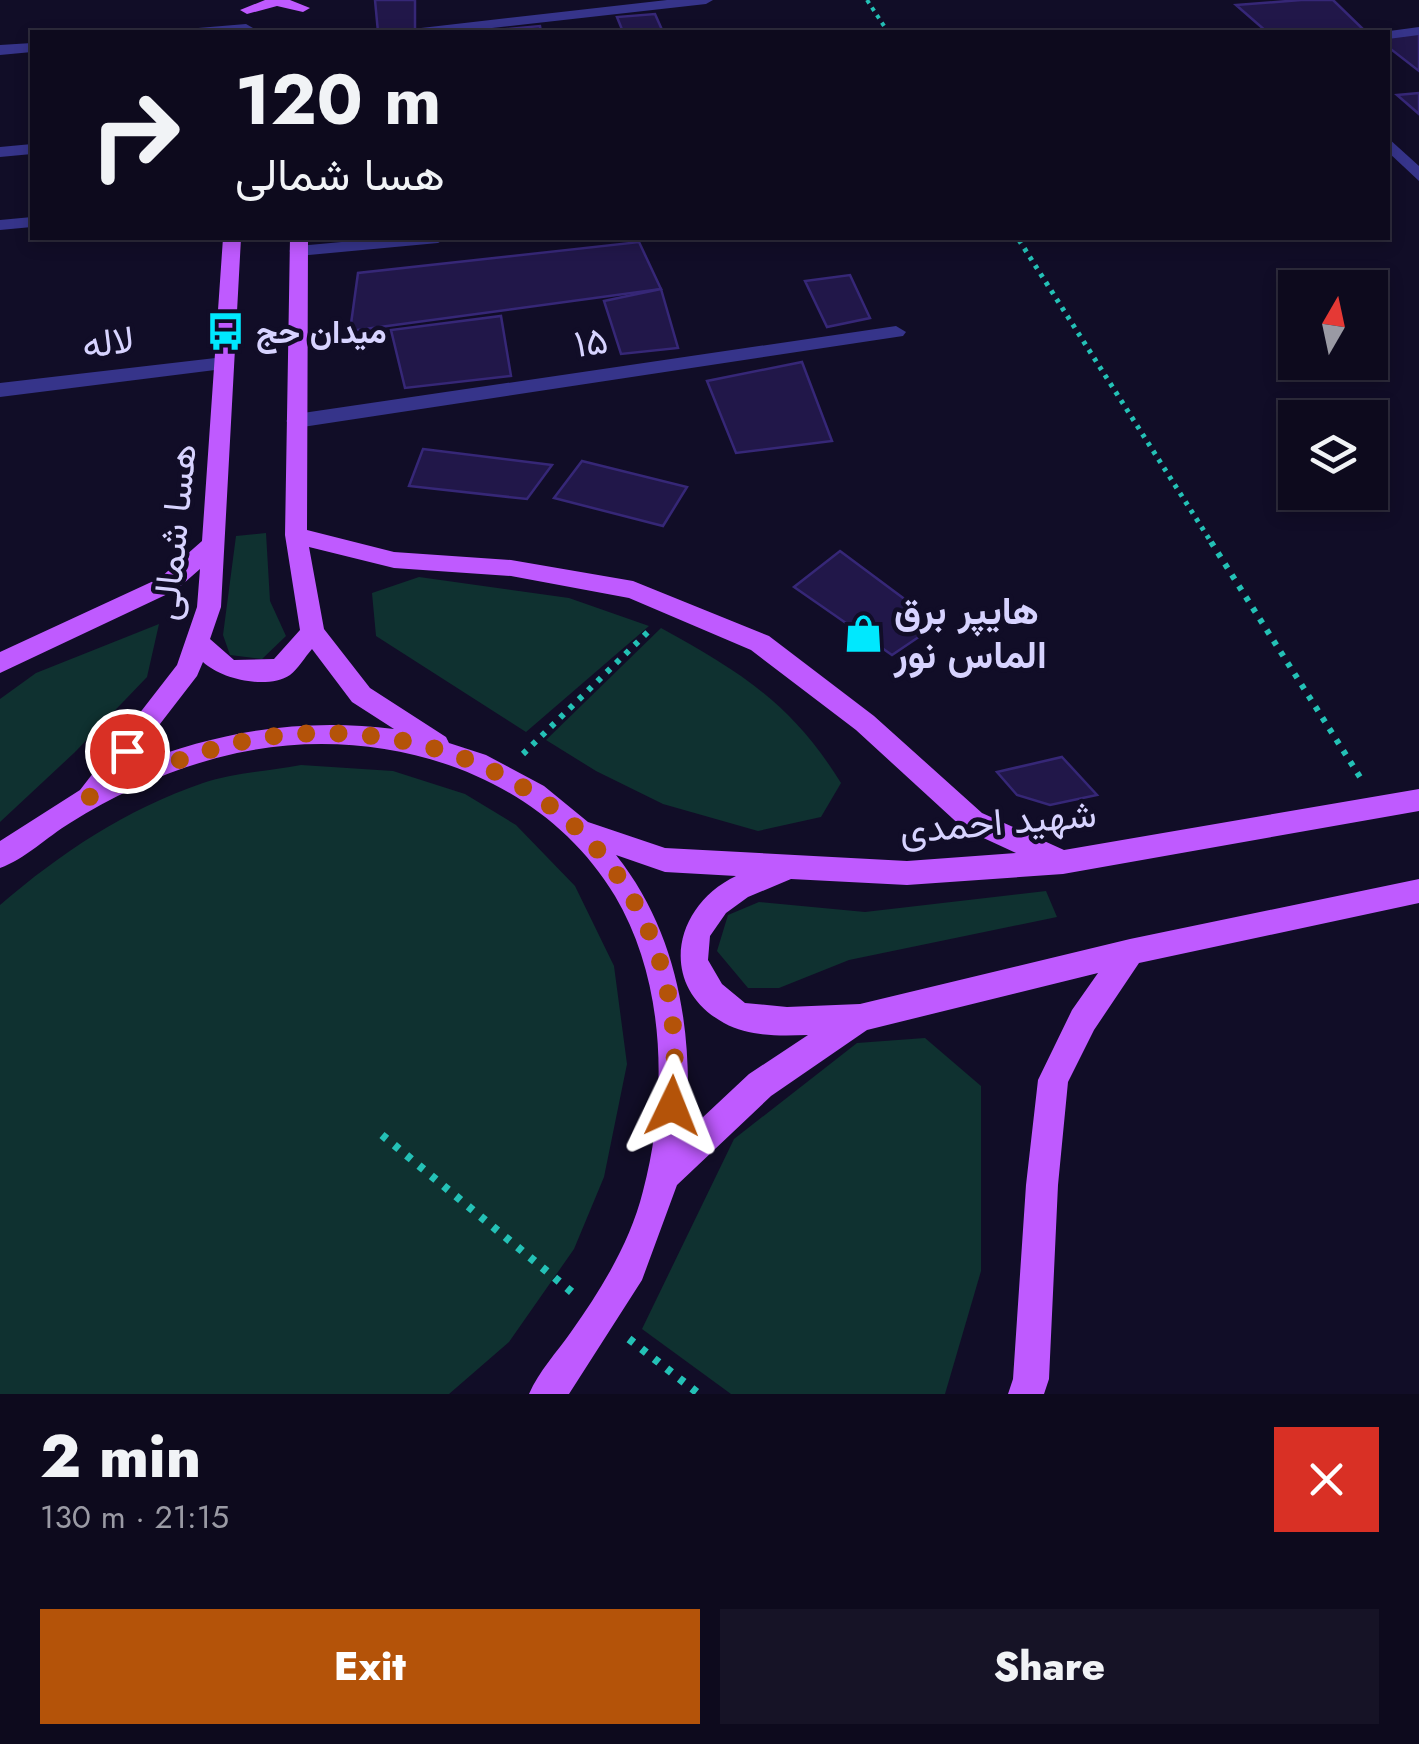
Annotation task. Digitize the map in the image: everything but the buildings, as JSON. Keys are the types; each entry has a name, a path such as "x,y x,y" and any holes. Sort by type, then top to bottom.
{"main road":[{"path":"246,30 246,5 277,0 303,9"},
{"name":"هسا شمالی","path":"87,798 188,669 209,607 232,240"},
{"path":"298,244 296,535 312,632 361,695 450,752"},
{"path":"296,535 394,560 512,568 632,590 760,643 865,722 973,821 1063,862"},
{"path":"0,662 168,584 213,544"},
{"path":"198,641 233,674 281,668 312,632"},
{"path":"0,856 35,829 87,798 180,758 274,736 365,734 450,752 502,773 546,800 584,833 633,898 665,978 676,1072 664,1174 640,1246 604,1320 547,1394"},
{"name":"شهید احمدی","path":"584,833 664,860 907,873 1063,862 1419,800"},
{"path":"786,868 726,896 703,920 693,942 698,976 715,999 739,1016 762,1020 860,1018 1130,952 1419,891"},
{"path":"1026,1394 1031,1378 1042,1185 1053,1080 1083,1020 1130,952"},
{"path":"664,1174 760,1086 860,1018"}],"street":[{"path":"439,30 706,0"},
{"path":"1390,34 1419,31"},
{"path":"0,50 30,48"},
{"path":"1390,146 1415,167"},
{"path":"0,152 30,149"},
{"path":"0,225 30,222"},
{"path":"298,244 391,240"},
{"name":"۱۵","path":"296,421 896,332"},
{"name":"لاله","path":"0,390 224,363"}],"path":[{"path":"867,0 887,30"},
{"path":"1019,240 1380,808"},
{"path":"502,773 674,607"},
{"path":"382,1135 699,1394"}],"green space":[{"path":"266,533 270,601 286,636 262,659 230,655 223,635 236,536"},
{"path":"419,577 569,598 649,626 526,732 376,636 372,593"},
{"path":"159,624 147,677 0,822 0,699 36,673"},
{"path":"661,628 763,692 803,732 841,783 821,817 758,831 663,804 596,771 546,740"},
{"path":"301,765 393,771 465,794 516,825 575,886 614,966 627,1064 604,1177 574,1249 509,1342 449,1394 0,1394 0,905 71,850 147,806 215,780"},
{"path":"1046,891 1057,917 849,960 779,988 748,988 717,951 728,915 759,902 865,912"},
{"path":"925,1038 981,1086 981,1271 945,1394 731,1394 642,1329 734,1139 857,1043"}],"place":[{"name":"میدان حج","path":"226,332"},
{"name":"هایپر برق الماس نور","path":"864,633"}],"route":[{"path":"127,751 87,798 180,758 274,736 365,734 450,752 502,773 546,800 584,833 633,898 665,978 676,1072 672,1106"}]}
